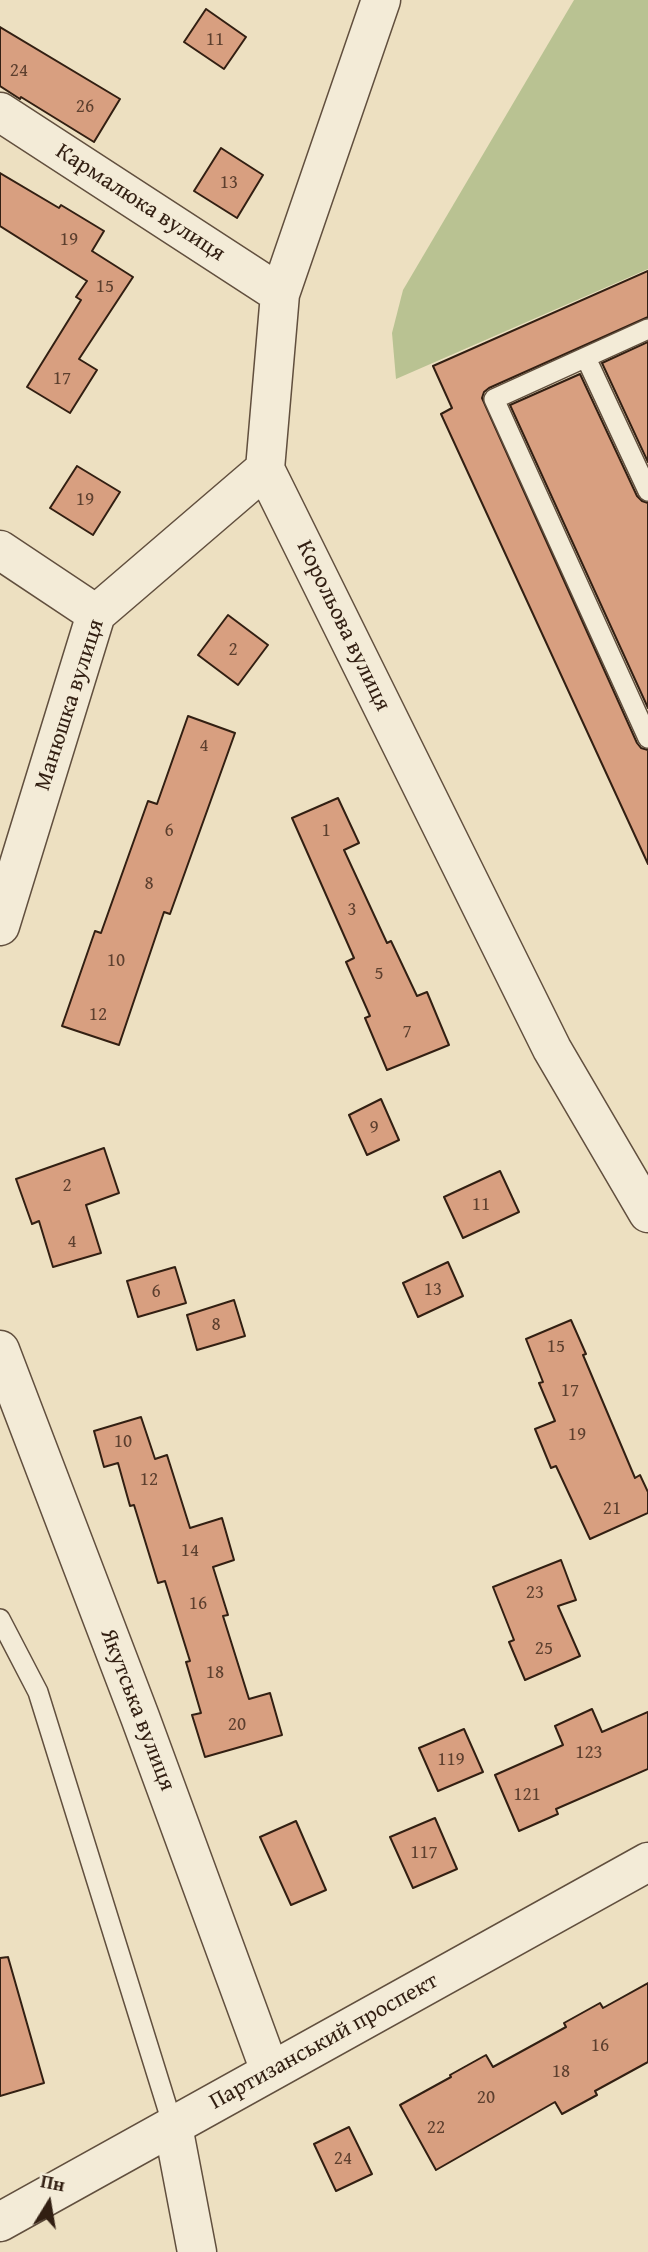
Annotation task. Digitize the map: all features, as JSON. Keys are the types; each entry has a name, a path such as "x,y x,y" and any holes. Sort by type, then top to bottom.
{"street":[{"path":"265,469 280,294 382,0"},
{"name":"Кармалюка вулиця","path":"0,112 280,294"},
{"name":"Манюшка вулиця","path":"0,926 96,614 265,469"},
{"name":"Корольова вулиця","path":"265,469 552,1049 648,1213"},
{"path":"0,550 96,614"},
{"name":"Якутська вулиця","path":"0,1350 140,1717 270,2071"},
{"name":"Партизанський проспект","path":"0,2222 648,1862"},
{"path":"173,2126 197,2252"}],"lane":[{"path":"648,330 494,399 648,738"},
{"path":"586,358 648,491"},
{"path":"0,1619 38,1692 173,2126"}],"green space":[{"path":"574,0 648,0 648,269 396,379 392,333 403,290"}],"building":[{"path":"206,9 246,37 224,69 184,42"},
{"path":"0,27 120,99 94,142 0,86"},
{"path":"221,148 263,175 237,218 194,191"},
{"path":"0,173 104,231 92,251 133,277 79,359 97,370 70,413 27,387 81,300 76,297 87,281 0,226"},
{"path":"648,271 648,317 489,388 482,398 637,743 648,750 648,864 441,414 452,408 433,366"},
{"path":"648,342 648,462 602,363"},
{"path":"580,374 637,496 648,503 648,708 510,405"},
{"path":"77,466 120,492 93,535 50,508"},
{"path":"228,615 268,645 238,685 198,655"},
{"path":"188,716 235,733 170,914 164,912 119,1045 62,1026 95,931 101,933 148,801 157,804"},
{"path":"338,798 359,843 344,850 387,943 391,941 417,996 427,992 449,1045 387,1070 365,1018 370,1016 346,962 354,958 292,818"},
{"path":"381,1099 399,1140 367,1155 349,1115"},
{"path":"104,1148 119,1193 86,1205 101,1253 53,1267 39,1221 32,1224 16,1179"},
{"path":"500,1171 519,1212 463,1238 444,1197"},
{"path":"448,1262 463,1296 418,1317 403,1283"},
{"path":"175,1267 186,1303 138,1317 127,1281"},
{"path":"234,1300 245,1336 197,1350 187,1315"},
{"path":"571,1320 635,1478 640,1475 648,1492 648,1513 590,1539 556,1466 551,1468 535,1429 555,1421 539,1383 543,1382 526,1339"},
{"path":"141,1417 155,1459 167,1455 190,1528 222,1518 234,1560 213,1567 228,1615 223,1616 249,1699 270,1693 282,1735 205,1757 192,1715 201,1713 186,1662 190,1661 165,1581 158,1583 134,1505 130,1506 118,1463 104,1467 94,1431"},
{"path":"561,1560 576,1600 558,1606 580,1656 525,1680 509,1642 514,1640 493,1587"},
{"path":"592,1709 602,1732 648,1712 648,1769 556,1809 558,1814 519,1831 495,1775 563,1745 555,1726"},
{"path":"464,1729 483,1772 438,1791 419,1748"},
{"path":"435,1818 457,1869 413,1888 390,1837"},
{"path":"296,1821 326,1890 291,1905 260,1837"},
{"path":"8,1957 44,2083 0,2096 0,1958"},
{"path":"648,1983 648,2062 595,2091 597,2095 562,2114 555,2102 436,2170 400,2105 486,2055 493,2067 566,2027 564,2023 600,2003 603,2008"},
{"path":"349,2127 372,2174 336,2191 314,2144"}]}
